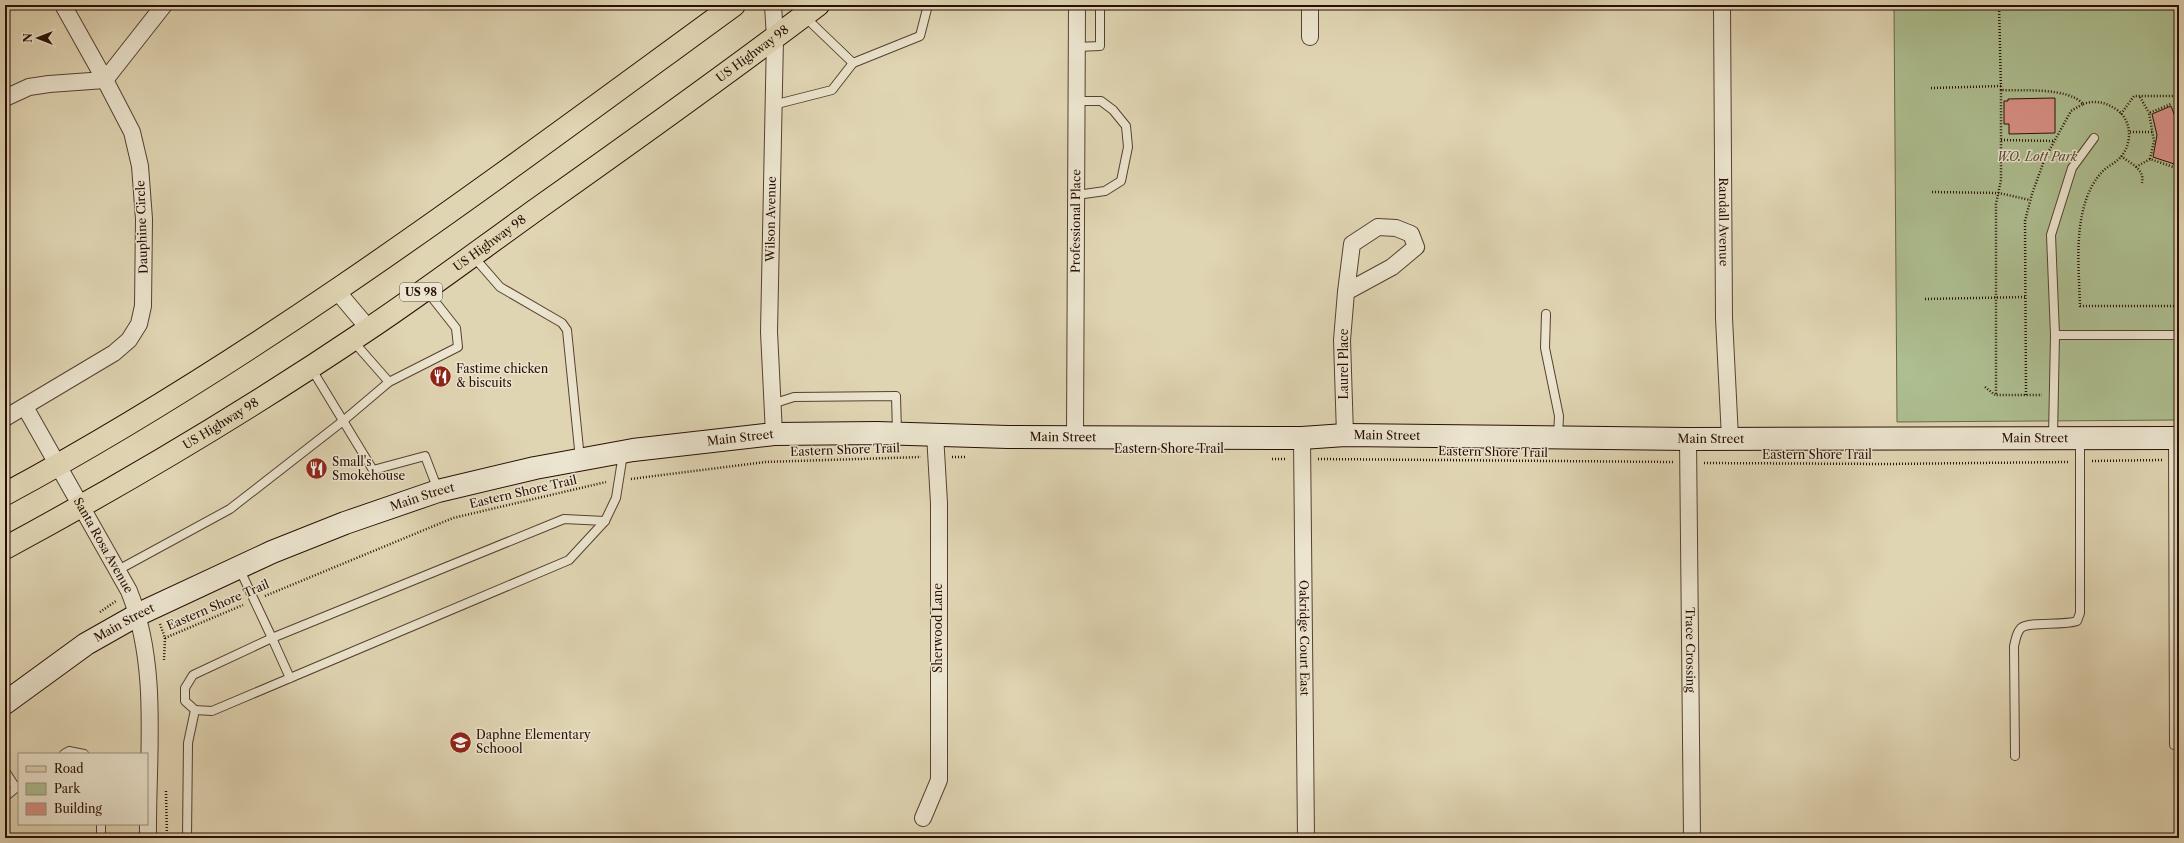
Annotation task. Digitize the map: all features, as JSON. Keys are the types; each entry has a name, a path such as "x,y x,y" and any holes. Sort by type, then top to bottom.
{"main road":[{"path":"5,494 59,465 172,397 337,290 734,5"},
{"name":"US Highway 98","path":"5,548 82,506 258,401 361,334 811,10"},
{"name":"Main Street","path":"5,703 86,644 139,614 239,568 345,523 438,491 535,468 624,452 774,434 897,433 1075,436 1303,449 1345,435 1688,439 2176,438"}],"street":[{"name":"Dauphine Circle","path":"5,418 119,349 129,340 139,324 143,306 144,219 140,166 132,132 63,5"},
{"path":"5,98 28,87 105,80 164,5"},
{"name":"Wilson Avenue","path":"772,5 774,38 769,332 774,434"},
{"name":"Professional Place","path":"1075,436 1078,101 1077,5"},
{"path":"1310,5 1310,37"},
{"name":"Randall Avenue","path":"1722,5 1724,318 1730,438"},
{"name":"Laurel Place","path":"1345,435 1342,340 1346,292 1352,244 1378,227 1396,228 1411,234 1416,247 1392,267 1346,292"},
{"path":"337,290 361,334"},
{"name":"Santa Rosa Avenue","path":"25,407 130,591 139,614 149,669 148,838"},
{"name":"Sherwood Lane","path":"923,818 939,780 939,503 935,434"},
{"name":"Trace Crossing","path":"1688,439 1692,838"},
{"name":"Oakridge Court East","path":"1303,449 1306,838"}],"lane":[{"path":"773,105 832,90 853,63 920,36 928,5"},
{"path":"1077,47 1100,46 1100,5"},
{"path":"811,10 853,63"},
{"path":"1077,194 1105,191 1121,181 1128,147 1126,126 1113,110 1101,101 1078,101"},
{"path":"2053,438 2055,335 2051,235 2072,168 2094,138"},
{"path":"472,255 500,287 562,323 567,330 580,460"},
{"path":"118,570 230,509 343,421 389,382 458,347 456,328 425,289"},
{"path":"1546,314 1545,348 1559,416 1558,438"},
{"path":"361,334 389,382"},
{"path":"2055,335 2179,335"},
{"path":"311,367 373,470 425,456 438,491"},
{"path":"772,404 794,397 896,396 897,433"},
{"path":"2015,756 2014,646 2017,634 2022,627 2030,625 2067,624 2077,621 2080,613 2080,438"},
{"path":"2176,438 2174,460 2174,745 2179,745"},
{"path":"605,520 564,519 272,638 193,675 185,688 184,701 195,710 212,711 569,560 605,520 616,498 624,452"},
{"path":"239,568 290,678"},
{"path":"187,838 188,743 195,710"},
{"path":"66,753 69,751 79,753"},
{"path":"5,770 18,787 5,797"},
{"path":"101,825 101,838"}],"path":[{"path":"1996,395 1996,204 2001,180 1999,5"},
{"path":"1931,88 2001,86"},
{"path":"2001,90 2063,93 2077,98 2083,104"},
{"path":"2121,114 2134,96 2179,96"},
{"path":"2136,167 2150,159 2154,141 2154,132 2149,113 2140,97"},
{"path":"2026,395 2025,222 2030,200 2054,141 2071,111 2083,104 2093,101 2106,104 2125,118 2130,132 2127,149 2100,174 2085,201 2080,222 2080,306 2179,306"},
{"path":"2149,113 2170,104"},
{"path":"2130,132 2154,132"},
{"path":"2001,140 2054,141"},
{"path":"2121,156 2140,170 2143,177 2142,183"},
{"path":"2150,159 2179,169"},
{"path":"1932,192 1999,193 2030,200"},
{"path":"1925,299 2025,297"},
{"path":"1985,387 1996,395 2054,394"},
{"name":"Eastern Shore Trail","path":"1271,459 1303,449 1688,462 1886,464 2174,460"},
{"name":"Eastern Shore Trail","path":"164,638 453,518 601,483 765,462 936,456 968,457"}],"green space":[{"name":"W.O. Lott Park","path":"1894,5 2179,5 2179,420 1897,422"}],"building":[{"path":"2055,98 2055,133 2009,134 2009,124 2004,124 2004,101 2008,101 2008,99"},
{"path":"2171,106 2176,119 2178,134 2174,164 2153,157 2157,135 2152,114"}],"place":[{"name":"Fastime chicken & biscuits","path":"441,376"},
{"name":"Small's Smokehouse","path":"316,469"},
{"name":"Daphne Elementary Schoool","path":"461,742"}]}
